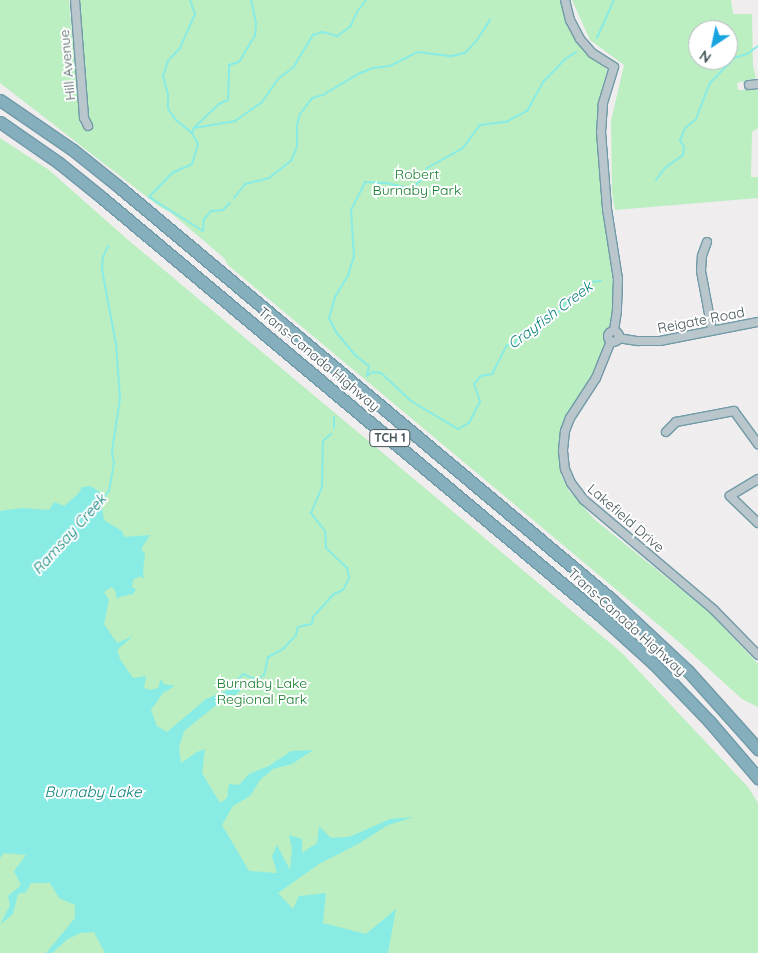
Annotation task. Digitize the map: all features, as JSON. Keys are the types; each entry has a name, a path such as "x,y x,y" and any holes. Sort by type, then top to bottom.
{"highway":[{"name":"Trans-Canada Highway","path":"0,100 73,150 118,186 603,592 688,671 758,749"},
{"name":"Trans-Canada Highway","path":"0,122 59,163 100,196 602,617 654,664 704,716 758,778"}],"street":[{"name":"Hill Avenue","path":"75,0 84,118 88,126"},
{"path":"565,0 570,20 580,39 592,53 614,67 603,104 600,132 607,209 618,279 618,306 614,330 618,333 615,340"},
{"path":"749,85 758,84"},
{"path":"707,242 702,256 701,271 712,330"},
{"name":"Reigate Road","path":"615,340 660,341 758,322"},
{"name":"Lakefield Drive","path":"615,340 596,378 570,418 565,431 562,451 565,469 571,483 588,504 714,610 758,654"},
{"path":"666,432 676,422 734,411 758,444"},
{"path":"758,479 730,496 758,523"}],"green space":[{"name":"Robert Burnaby Park","path":"0,0 69,0 80,124 88,132 77,0 562,0 565,17 576,41 607,70 599,107 597,146 614,294 612,318 605,336 606,345 596,371 562,431 558,452 563,473 561,475 569,491 594,519 709,612 758,664 758,707 742,699 679,642 228,265 224,258 171,213 160,207 0,83"},
{"path":"572,0 731,0 733,14 752,14 753,66 756,78 737,83 738,90 758,90 758,128 752,132 751,177 758,177 758,198 615,210 612,193 611,121 624,65 590,40"},
{"name":"Burnaby Lake Regional Park","path":"0,138 49,170 127,239 622,653 748,787 758,803 758,953 0,953"}],"water":[{"name":"Burnaby Lake","path":"90,486 100,492 104,520 122,531 124,537 150,535 141,549 145,553 144,579 140,576 133,580 132,587 136,589 133,594 116,598 116,592 112,587 104,592 109,600 104,624 117,643 133,636 117,650 120,659 133,678 146,676 144,688 150,690 158,688 161,679 164,684 175,686 163,693 151,710 157,726 167,732 206,699 230,689 235,683 245,685 236,695 229,695 184,731 179,747 181,763 205,749 202,773 220,803 227,798 229,784 239,785 249,774 269,766 291,751 313,750 292,764 273,769 260,780 250,796 233,806 222,825 249,871 277,873 272,856 277,845 290,870 292,849 289,835 302,839 302,853 317,843 319,826 331,838 349,837 390,819 414,817 388,825 358,844 319,864 278,893 293,909 299,896 326,893 323,923 366,934 396,909 388,953 105,953 94,932 81,933 68,939 52,953 46,953 75,918 75,905 59,898 50,883 31,883 26,892 18,894 13,914 0,925 10,905 8,896 21,885 14,871 26,855 4,853 0,858 0,511 22,508 49,510 54,502 64,506 78,494 82,487"}],"waterway":[{"path":"190,0 195,14 180,48 168,61 163,76 168,95 168,109 176,120 192,133"},
{"name":"Ramsay Creek","path":"230,203 223,210 211,211 204,219 203,231 149,197 172,173 192,164 198,144 192,133 194,128 219,104 228,100 229,65 239,62 255,35 256,23 251,0"},
{"path":"194,128 235,121 262,102 279,78 293,68 313,35 323,32 337,36 350,27 357,12 366,0"},
{"path":"597,38 614,0"},
{"path":"234,198 245,184 269,178 291,161 297,147 297,125 300,114 312,98 323,95 358,74 373,68 390,66 417,52 452,56 465,53 477,40 490,20"},
{"name":"Crayfish Creek","path":"656,180 665,168 683,155 684,147 680,140 685,128 696,119 710,83 734,58 747,54 758,46"},
{"path":"367,376 369,366 356,356 336,332 329,318 335,297 348,275 354,257 351,210 365,182 387,183 411,189 422,179 427,168 463,148 480,125 506,122 527,111 543,82 565,59 576,52"},
{"name":"Ramsay Creek","path":"101,500 109,491 114,464 112,451 120,398 116,344 102,270 103,257 108,246"},
{"name":"Crayfish Creek","path":"368,375 373,372 381,373 411,401 458,429 469,423 480,401 474,384 481,376 492,374 506,346 515,343 522,332 535,329 560,311 567,301 580,295 591,282 601,281"},
{"name":"Crayfish Creek","path":"334,417 334,428"},
{"name":"Crayfish Creek","path":"235,683 243,674 257,680 264,675 268,657 283,649 296,635 298,627 312,624 313,617 334,594 343,590 349,578 347,568 326,548 325,531 311,513 322,487 323,441 331,434"}]}
